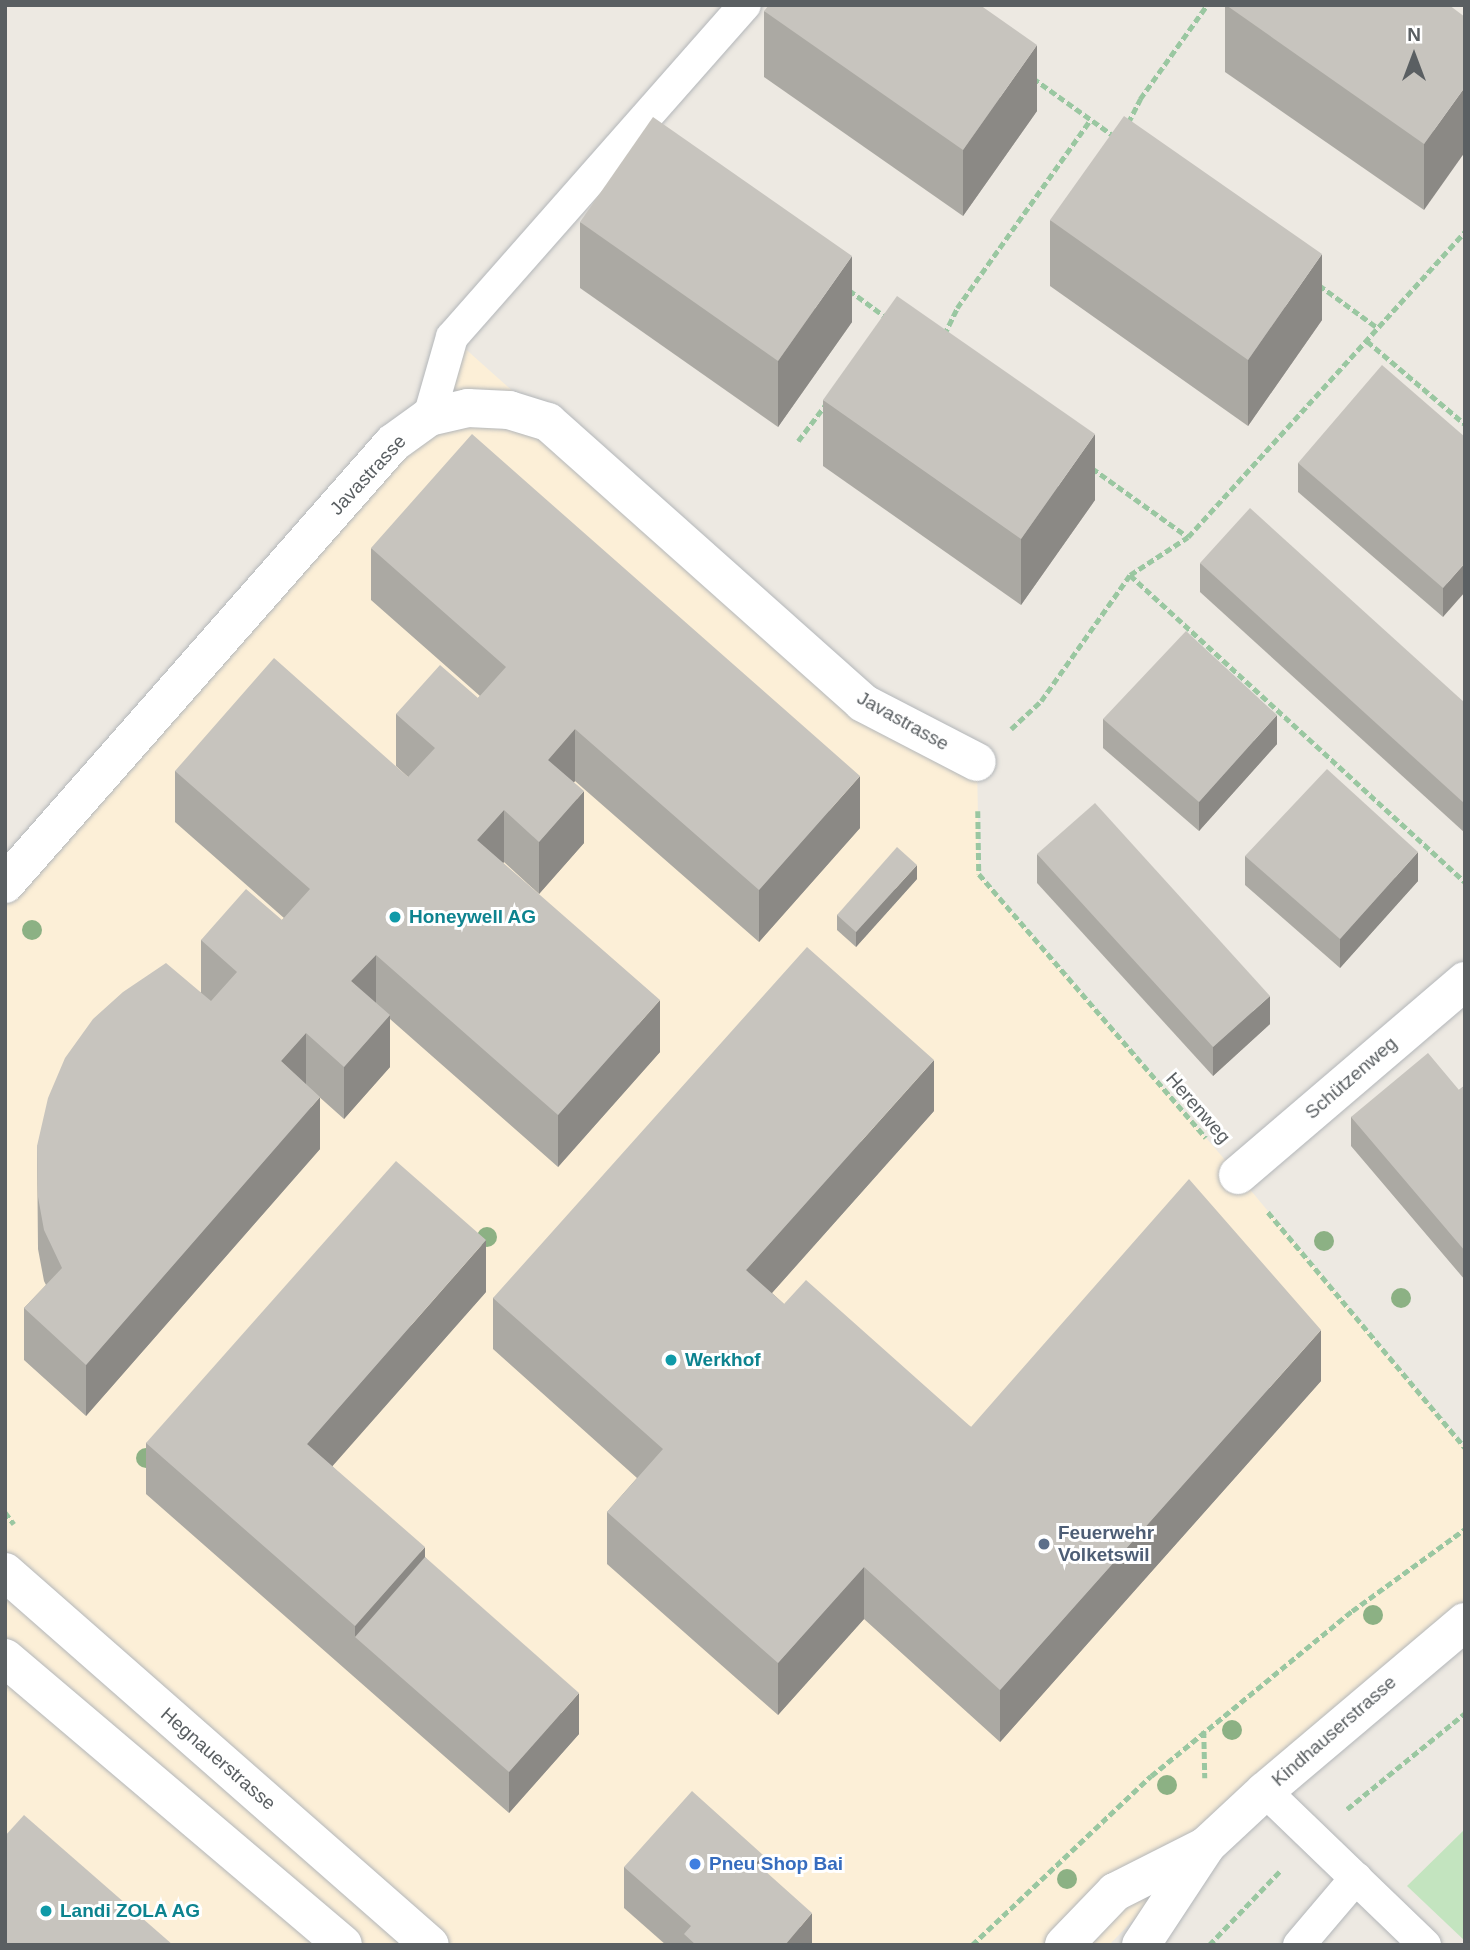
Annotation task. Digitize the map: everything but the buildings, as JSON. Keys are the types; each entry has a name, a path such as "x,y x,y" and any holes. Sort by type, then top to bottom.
{"street":[{"name":"Javastrasse","path":"5,884 393,443 429,417 468,408 509,410 548,422 863,702 977,762"},
{"name":"Schützenweg","path":"1238,1175 1465,981"},
{"name":"Hegnauerstrasse","path":"5,1572 430,1945"},
{"name":"Kindhauserstrasse","path":"1141,1945 1208,1845 1265,1791 1465,1622"},
{"path":"5,1658 343,1945"},
{"name":"Kindhauserstrasse","path":"1065,1945 1115,1892 1208,1845"}],"lane":[{"path":"429,417 453,337 745,5"},
{"path":"1265,1791 1425,1945"},
{"path":"1299,1945 1356,1878"}],"path":[{"path":"1125,130 1140,99 1207,5"},
{"path":"1024,72 1120,139"},
{"path":"940,343 957,308 1090,120"},
{"path":"1041,701 1130,575 1188,537 1465,232"},
{"path":"1311,278 1378,328"},
{"path":"838,282 890,320"},
{"path":"1367,341 1465,424"},
{"path":"798,441 831,397"},
{"path":"1087,464 1188,537"},
{"path":"1130,575 1465,882"},
{"name":"Herenweg","path":"977,762 979,874 1238,1175 1465,1448"},
{"path":"972,1945 1151,1776 1352,1611 1465,1529"}],"shaded area":[{"path":"452,337 863,703 977,762 979,874 1238,1175 1465,1448 1465,1622 1207,1845 1109,1945 5,1945 5,884 393,443"}],"green space":[{"path":"1465,1829 1465,1941 1407,1886"}],"place":[{"name":"Honeywell AG","path":"395,917"},
{"name":"Werkhof","path":"671,1360"},
{"name":"Feuerwehr Volketswil","path":"1044,1544"},
{"name":"Pneu Shop Bai","path":"695,1864"},
{"name":"Landi ZOLA AG","path":"46,1911"}]}
